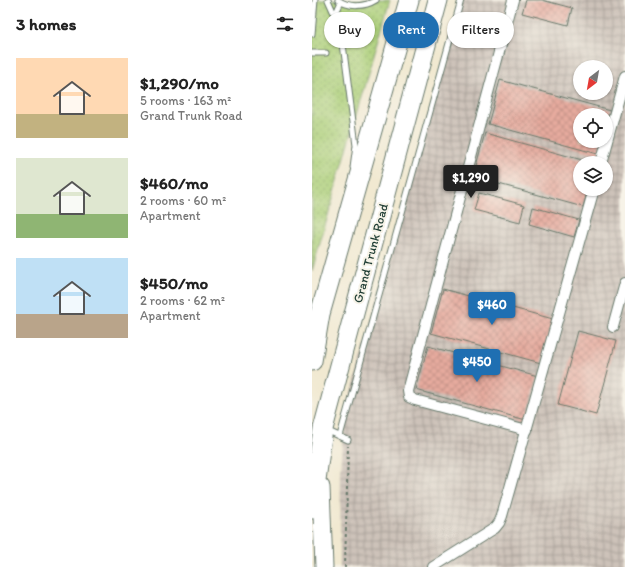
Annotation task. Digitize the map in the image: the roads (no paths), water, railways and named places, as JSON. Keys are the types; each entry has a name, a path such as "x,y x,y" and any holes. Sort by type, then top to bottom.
{"highway":[{"path":"312,361 320,314 409,0"},
{"name":"Grand Trunk Road","path":"312,509 319,451 331,433 438,0"}],"main road":[{"path":"319,451 324,567"}],"street":[{"path":"513,0 408,391 409,397 415,400 527,430"},
{"path":"603,156 625,76"},
{"path":"433,567 487,533 500,523 592,196"},
{"path":"613,327 625,283"}],"lane":[{"path":"312,34 315,0"},
{"path":"328,0 334,12"},
{"path":"336,12 340,1 352,6 370,4 376,0"},
{"path":"348,440 331,433 460,0"},
{"path":"344,48 356,145 351,176"},
{"path":"312,53 326,53"},
{"path":"343,231 349,192"}]}
